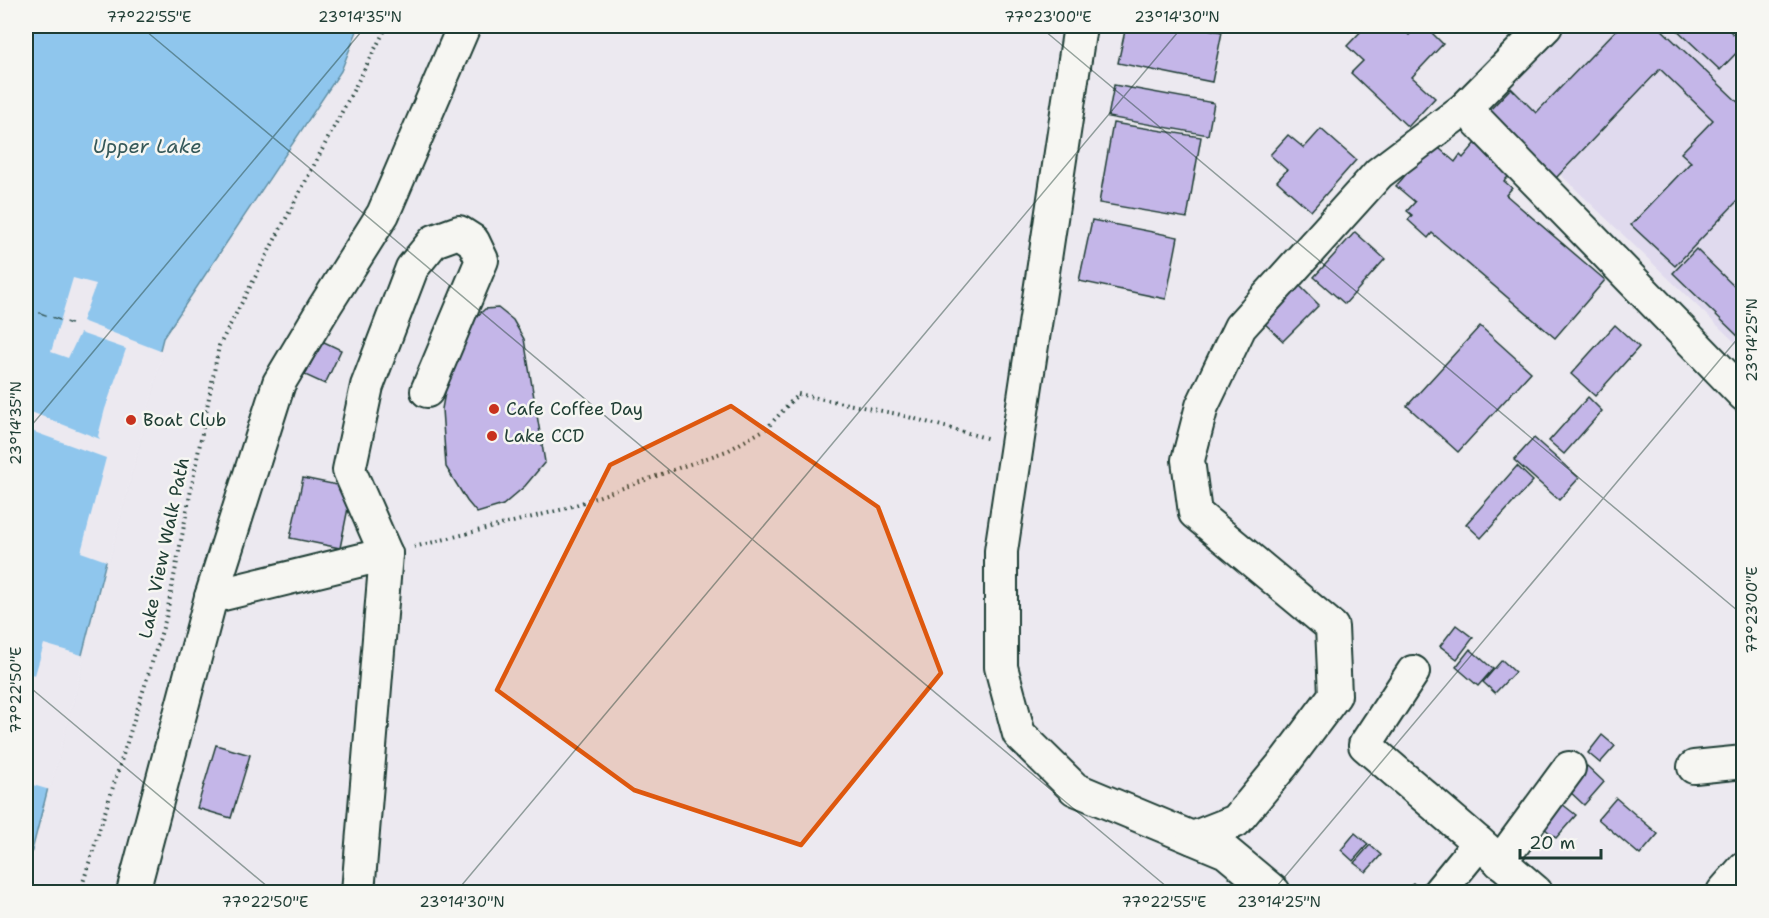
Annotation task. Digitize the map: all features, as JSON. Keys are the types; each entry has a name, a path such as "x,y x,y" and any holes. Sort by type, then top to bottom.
{"street":[{"path":"133,892 211,597 279,383 383,214 464,26"},
{"path":"1080,26 1001,551 1001,667 1019,734 1075,789 1227,852 1274,892"},
{"path":"1193,838 1236,821 1284,763 1335,695 1332,627 1195,513 1188,460 1202,406 1240,327 1379,172 1465,108 1546,26"},
{"path":"1465,108 1743,395"},
{"path":"358,892 386,554 350,470 367,386 412,268 434,241 459,232 473,241 482,260 427,391"},
{"path":"211,597 386,554"},
{"path":"1413,672 1365,745 1536,892"},
{"path":"1694,767 1743,762"},
{"path":"1439,892 1489,853 1569,768"},
{"path":"1723,892 1743,868"}],"path":[{"name":"Lake View Walk Path","path":"80,892 166,618 219,346 387,26"},
{"path":"386,554 564,509 729,450 767,428 798,394 897,414 1016,446"}],"highlighted area":[{"path":"731,406 878,507 941,673 801,845 634,790 497,690 610,465"}],"shaded area":[{"path":"1563,26 1743,26 1743,350 1488,105"}],"water":[{"name":"Upper Lake","path":"26,26 359,26 341,71 163,338 26,874"}],"pier":[{"name":"Boat Club","path":"73,278 96,284 82,321 163,352 109,562 81,552 106,458 26,429 26,410 100,439 98,436 105,409 126,349 80,333 68,358 51,352"},
{"path":"44,644 85,656 50,790 26,783 26,699 30,699 31,689 26,687 26,673 35,675"}],"building":[{"path":"1126,26 1193,26 1222,32 1212,82 1118,63"},
{"path":"1366,26 1399,26 1409,35 1418,26 1425,26 1443,44 1412,77 1435,98 1408,127 1351,73 1363,61 1347,46"},
{"path":"1495,26 1512,26 1503,34"},
{"path":"1620,26 1658,26 1744,108 1744,194 1675,266 1631,225 1691,162 1681,153 1713,120 1660,69 1556,178 1487,113 1511,88 1536,113"},
{"path":"1673,26 1725,26 1744,45 1720,70"},
{"path":"1114,85 1214,103 1208,135 1108,117"},
{"path":"1113,123 1201,137 1187,218 1099,203"},
{"path":"1321,129 1356,160 1311,211 1277,181 1287,170 1270,155 1288,135 1304,148"},
{"path":"1481,137 1517,168 1504,181 1512,188 1506,195 1605,280 1555,338 1432,233 1428,238 1408,220 1412,215 1407,211 1415,202 1396,186 1433,143 1455,162 1460,155 1463,158"},
{"path":"1092,220 1178,237 1166,299 1079,281"},
{"path":"1355,232 1385,259 1345,304 1314,277"},
{"path":"1696,249 1744,296 1744,342 1673,273"},
{"path":"1298,284 1319,305 1283,341 1262,321"},
{"name":"Lake CCD","path":"498,308 513,320 524,339 545,462 525,486 503,505 477,513 446,467 442,409 451,359 466,327 485,309"},
{"path":"1615,325 1639,347 1595,396 1571,374"},
{"path":"1480,326 1531,372 1458,452 1407,406"},
{"path":"322,341 341,350 325,384 305,375"},
{"path":"1588,397 1602,411 1564,454 1549,441"},
{"path":"1534,438 1579,478 1559,500 1514,460"},
{"path":"1517,466 1533,481 1481,538 1466,524"},
{"path":"303,478 352,488 340,548 290,538"},
{"path":"1456,625 1473,638 1457,659 1440,646"},
{"path":"1470,649 1493,669 1478,686 1456,667"},
{"path":"1502,660 1515,672 1495,693 1483,682"},
{"path":"1602,735 1615,746 1600,763 1588,753"},
{"path":"216,745 250,755 231,818 197,808"},
{"path":"1587,766 1604,782 1584,805 1567,789"},
{"path":"1616,798 1658,834 1640,855 1598,819"},
{"path":"1557,800 1576,815 1556,838 1538,823"},
{"path":"1355,833 1368,844 1353,861 1341,850"},
{"path":"1370,845 1381,855 1366,872 1354,863"},
{"path":"1413,883 1425,892 1405,892"}],"ferry route":[{"path":"26,308 71,324"}],"place":[{"name":"Cafe Coffee Day","path":"494,409"},
{"name":"Boat Club","path":"131,420"},
{"name":"Lake CCD","path":"492,436"}]}
